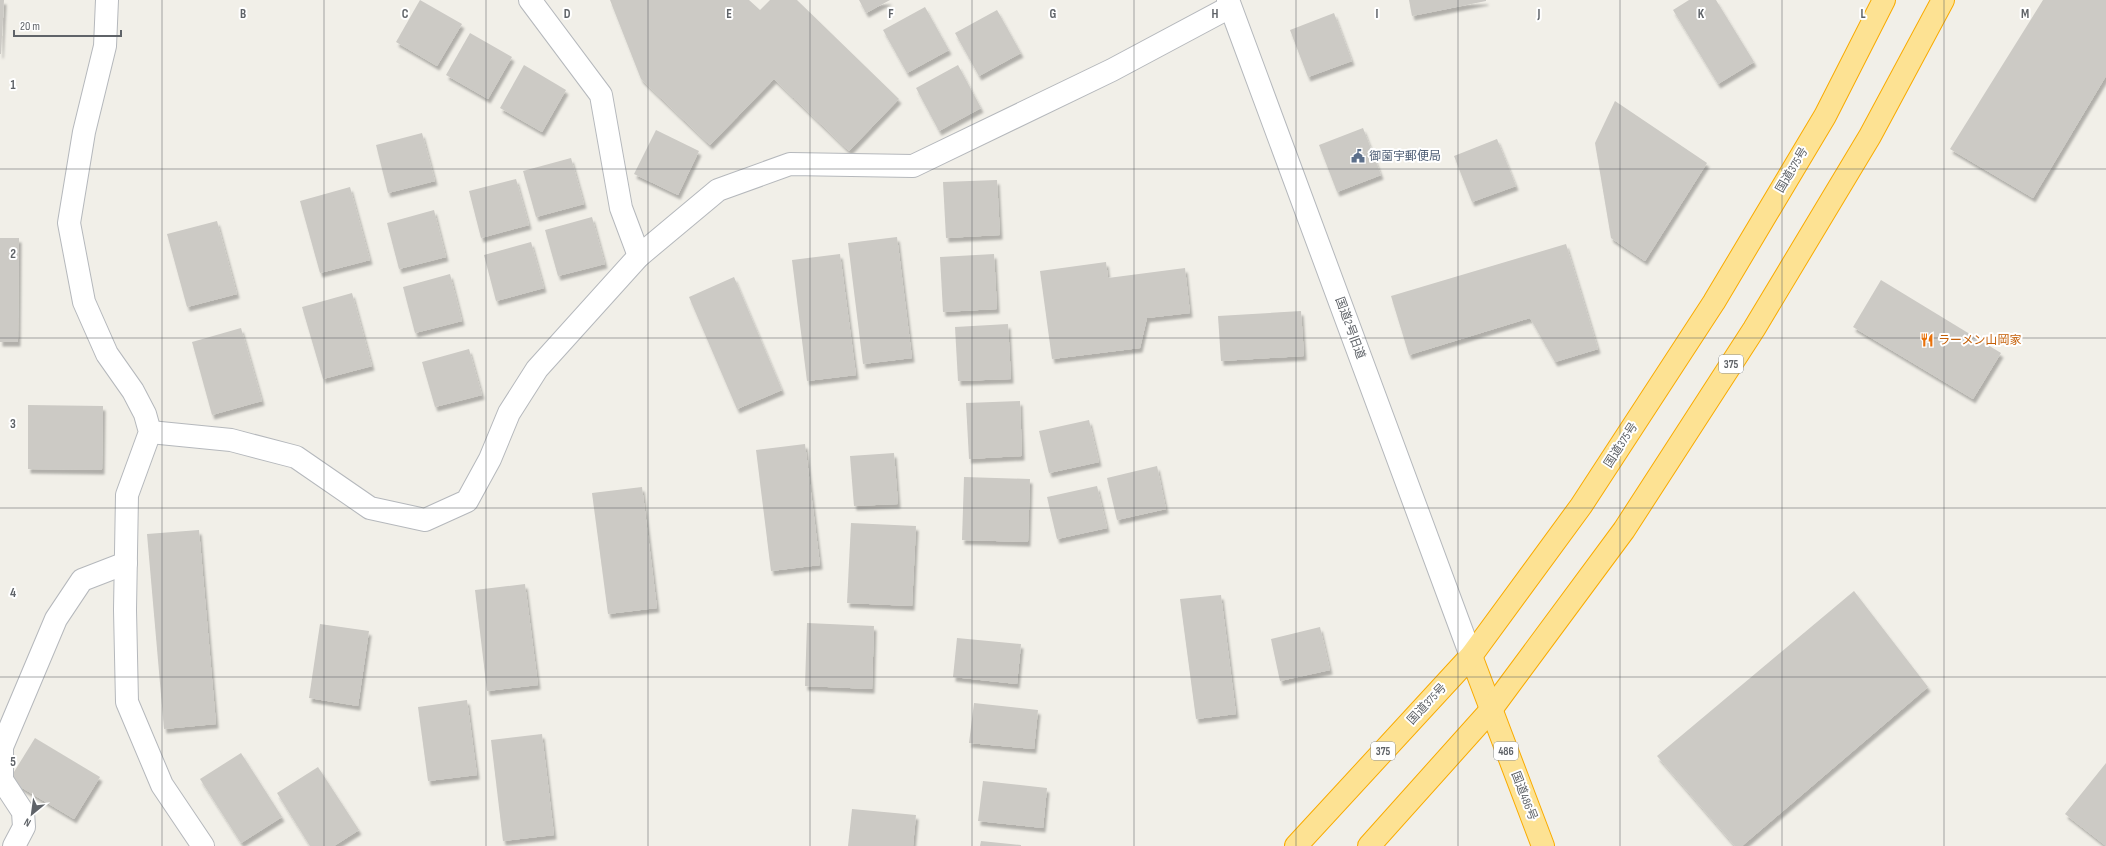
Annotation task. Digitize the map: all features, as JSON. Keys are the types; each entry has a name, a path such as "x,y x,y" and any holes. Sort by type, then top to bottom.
{"highway":[{"name":"国道375号","path":"1296,846 1471,656 1581,506 1714,302 1825,116 1884,0"},
{"name":"375","path":"1369,846 1490,711 1624,530 1754,329 1870,136 1943,0"},
{"name":"国道486号","path":"1471,656 1490,711 1543,846"}],"street":[{"path":"107,0 105,46 84,132 69,223 84,302 107,354 133,391 145,414 150,432 127,495 127,702 162,785 203,846"},
{"path":"530,0 601,95 621,208 639,256"},
{"path":"150,432 231,440 296,457 370,508 425,520 467,501 490,459 509,413 537,369 639,256 718,190 790,164 913,166 1112,70 1229,4"},
{"name":"国道2号旧道","path":"1229,4 1471,656"},
{"path":"14,846 24,827 23,812 2,780 2,747 56,619 82,580 126,563"}],"building":[{"path":"0,0 4,0 1,54 0,54"},
{"path":"420,0 462,24 437,66 396,42"},
{"path":"610,0 749,0 760,10 770,0 797,0 899,99 849,151 774,79 710,145 641,79"},
{"path":"859,0 890,0 866,13"},
{"path":"1409,0 1486,0 1486,1 1412,16"},
{"path":"1689,0 1716,0 1754,62 1718,84 1673,10"},
{"path":"2043,0 2106,0 2106,76 2033,198 1950,149"},
{"path":"925,7 949,50 907,73 883,30"},
{"path":"997,10 1021,53 979,76 955,33"},
{"path":"1334,13 1352,61 1308,77 1290,30"},
{"path":"470,33 512,57 488,99 446,75"},
{"path":"524,65 566,90 542,132 500,108"},
{"path":"958,65 981,108 939,131 916,88"},
{"path":"1615,101 1707,163 1645,261 1611,238 1595,143"},
{"path":"1363,128 1381,175 1337,192 1319,145"},
{"path":"656,130 699,151 678,195 634,174"},
{"path":"422,133 435,181 388,193 376,145"},
{"path":"1497,139 1516,186 1472,202 1454,156"},
{"path":"571,158 584,204 536,217 523,171"},
{"path":"516,179 529,225 481,238 469,191"},
{"path":"997,180 1000,235 946,238 943,182"},
{"path":"350,187 370,260 320,273 300,201"},
{"path":"434,210 446,257 399,269 387,223"},
{"path":"592,217 605,264 558,276 545,230"},
{"path":"217,221 237,294 187,307 167,234"},
{"path":"897,237 912,358 863,364 848,243"},
{"path":"0,238 19,238 18,342 0,342"},
{"path":"531,242 544,288 496,301 484,255"},
{"path":"1566,244 1598,349 1555,362 1530,318 1409,355 1391,296"},
{"path":"840,254 856,375 807,381 792,260"},
{"path":"994,254 997,309 943,312 940,257"},
{"path":"1106,262 1108,278 1185,268 1190,313 1147,318 1140,348 1052,359 1040,271"},
{"path":"450,274 462,321 415,333 403,287"},
{"path":"734,277 782,390 737,409 689,297"},
{"name":"ラーメン山岡家","path":"1881,280 2001,353 1973,399 1853,327"},
{"path":"352,293 372,366 323,379 302,307"},
{"path":"1301,311 1304,356 1221,361 1218,316"},
{"path":"1008,324 1011,379 958,381 955,327"},
{"path":"241,328 262,401 212,415 192,342"},
{"path":"469,349 482,395 435,407 422,362"},
{"path":"1020,401 1022,456 969,459 966,403"},
{"path":"28,405 103,406 102,470 28,469"},
{"path":"1089,420 1099,462 1049,473 1039,431"},
{"path":"805,444 820,565 771,571 756,450"},
{"path":"894,453 898,504 854,506 850,456"},
{"path":"1157,466 1166,509 1117,520 1107,478"},
{"path":"964,477 1030,479 1028,542 962,540"},
{"path":"1097,486 1107,528 1057,539 1047,497"},
{"path":"642,487 657,608 608,614 592,493"},
{"path":"851,523 916,526 912,606 847,603"},
{"path":"199,530 216,724 164,729 147,534"},
{"path":"525,584 538,685 487,691 475,590"},
{"path":"1854,591 1928,687 1742,846 1735,846 1657,756"},
{"path":"1221,595 1236,714 1196,719 1180,599"},
{"path":"807,623 874,626 872,689 805,686"},
{"path":"320,624 369,631 358,706 309,698"},
{"path":"1320,627 1330,670 1280,681 1271,639"},
{"path":"957,638 1021,644 1017,684 953,677"},
{"path":"467,700 477,775 428,781 418,707"},
{"path":"974,703 1038,710 1034,749 969,743"},
{"path":"542,734 554,835 503,841 491,740"},
{"path":"35,738 100,777 74,819 9,780"},
{"path":"241,753 282,817 241,843 200,779"},
{"path":"2106,763 2106,846 2065,814"},
{"path":"318,767 359,830 334,846 310,846 277,793"},
{"path":"983,781 1047,788 1043,828 978,821"},
{"path":"852,809 916,815 913,846 848,846"},
{"path":"981,841 1021,845 1021,846 980,846"}],"place":[{"name":"御薗宇郵便局","path":"1358,156"},
{"name":"ラーメン山岡家","path":"1927,340"}]}
